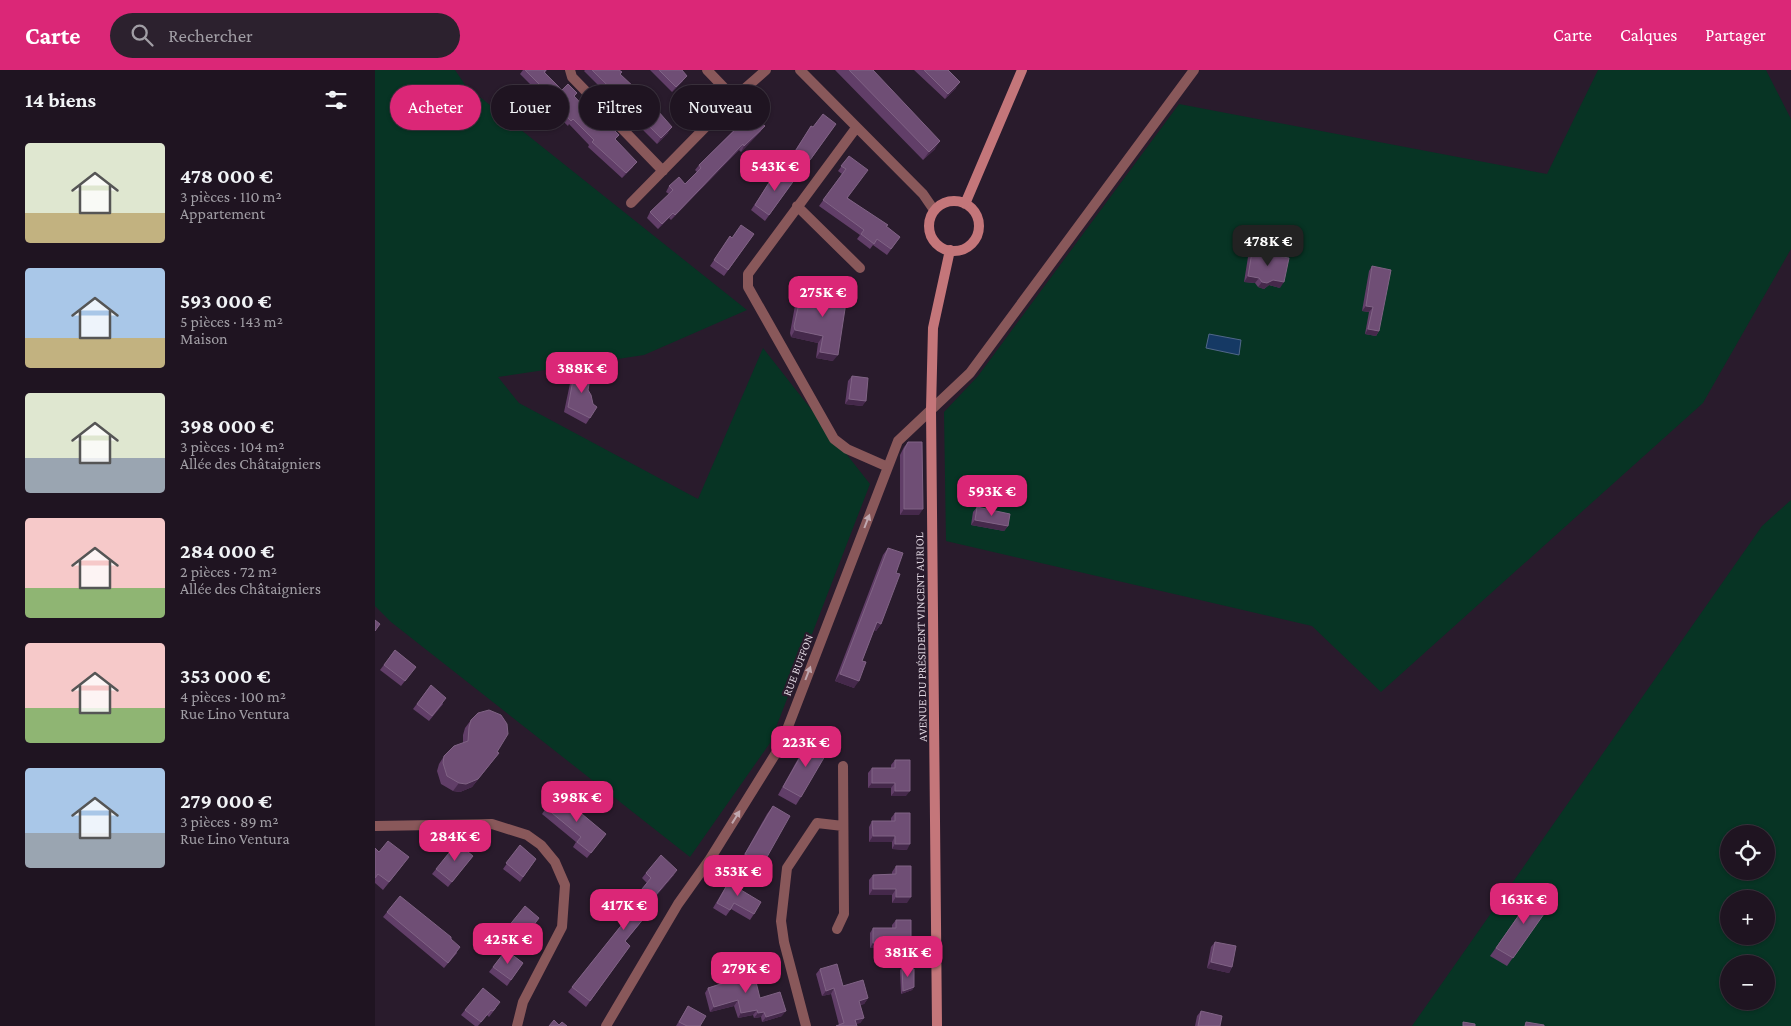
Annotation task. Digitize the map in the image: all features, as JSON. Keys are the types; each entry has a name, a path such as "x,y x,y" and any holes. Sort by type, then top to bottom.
{"main road":[{"path":"965,204 1022,70"},
{"path":"959,201 965,204 975,213 978,220 977,233 969,245 964,248 950,250 937,244 932,238 929,224 934,210 945,202 959,201"},
{"name":"AVENUE DU PRÉSIDENT VINCENT AURIOL","path":"937,1026 931,409 933,328 950,250"}],"street":[{"path":"570,70 572,77 663,171"},
{"path":"707,70 721,85"},
{"path":"749,85 766,70"},
{"path":"800,70 923,194 934,210"},
{"name":"RUE BUFFON","path":"606,1026 678,904 710,859 781,745 898,441 970,373 1194,70"},
{"path":"856,128 748,274 748,287 834,439 847,449 888,467"},
{"path":"631,203 703,130"},
{"path":"797,206 861,268"},
{"path":"837,929 844,914 843,766"},
{"path":"805,1026 784,942 781,921 785,878 787,868 817,823 843,826"},
{"path":"375,826 492,824 527,835 541,845 555,862 565,885 563,927 523,1002 517,1026"}],"green space":[{"path":"375,70 455,70 465,85 390,85 390,130 481,130 481,98 491,106 491,130 521,130 747,310 644,355 498,377 519,403 698,499 763,348 870,484 770,743 690,857 391,622 375,606"},
{"path":"1598,70 1766,70 1791,119 1791,249 1703,403 1381,692 1312,626 946,541 944,412 978,376 1179,104 1547,174"},
{"path":"1791,500 1791,1026 1412,1026 1762,526"}],"water":[{"path":"1209,334 1241,340 1239,355 1206,348"}],"building":[{"path":"525,70 546,70 544,72 557,85 540,85"},
{"path":"592,70 619,70 622,72 620,74 632,85 607,85"},
{"path":"659,70 682,70 687,76 678,85 674,85"},
{"path":"849,70 873,70 940,141 929,152"},
{"path":"924,70 948,70 960,82 948,94"},
{"path":"569,85 577,93 574,96 579,101 579,125 573,119 571,121 569,119"},
{"path":"660,113 670,125 670,129 661,138 653,130 660,130"},
{"path":"823,114 836,124 810,160 796,150 811,126 813,127"},
{"path":"584,130 614,130 619,135 615,139 637,162 626,173 592,142 594,140"},
{"path":"735,130 761,130 744,146 743,144 675,215 673,213 662,224 650,212 673,190 669,186 679,177 685,184 701,168 699,165"},
{"path":"849,156 868,170 847,198 888,225 886,226 900,237 891,249 877,239 874,244 861,234 864,230 823,200 846,169 841,166"},
{"path":"782,169 795,179 769,215 755,205 770,181 773,182"},
{"path":"741,225 754,234 728,270 714,260 730,236 732,238"},
{"path":"1252,252 1289,258 1284,282 1273,280 1267,283 1262,282 1259,278 1248,276"},
{"path":"1372,266 1391,270 1379,331 1368,329 1373,307 1366,306"},
{"path":"830,286 848,289 838,355 820,352 823,336 795,330 794,326 801,294 828,298"},
{"path":"575,369 591,372 588,390 593,404 597,407 590,418 568,407"},
{"path":"852,376 868,378 866,401 849,399"},
{"path":"908,442 922,442 923,509 904,509 904,450"},
{"path":"977,507 1010,514 1008,526 975,520"},
{"path":"888,548 903,553 896,573 900,574 881,624 877,622 862,661 866,662 859,681 840,674"},
{"path":"375,620 380,624 375,631"},
{"path":"395,650 416,667 405,681 384,665"},
{"path":"431,685 446,698 432,716 417,704"},
{"path":"489,710 501,715 507,724 508,734 497,752 499,753 478,779 466,784 459,783 447,776 443,763 444,756 454,746 468,741 471,720 478,713"},
{"path":"811,738 829,749 801,797 783,787"},
{"path":"895,760 910,760 910,791 895,791 895,783 872,783 872,768 895,768"},
{"path":"558,794 606,834 591,853 577,842 581,837 546,808"},
{"path":"773,806 790,816 763,864 745,854"},
{"path":"895,813 910,813 910,844 895,844 895,836 873,836 872,821 895,821"},
{"path":"388,841 409,857 389,882 378,874 375,878 375,848 379,852"},
{"path":"457,843 473,856 452,882 436,869"},
{"path":"520,845 536,859 523,877 506,863"},
{"path":"661,855 677,870 649,903 654,906 625,941 630,946 590,1001 572,987 628,917 623,912 651,878 646,873"},
{"path":"896,866 911,866 911,897 896,897 896,889 873,889 873,875 896,874"},
{"path":"732,876 745,883 741,890 761,902 754,914 734,903 730,910 717,903"},
{"path":"1535,892 1551,904 1513,958 1496,948"},
{"path":"400,896 451,937 460,947 448,963 387,912"},
{"path":"525,906 539,918 523,939 508,927"},
{"path":"896,920 911,920 911,951 896,951 896,943 873,943 873,928 896,928"},
{"path":"1215,942 1236,946 1232,967 1211,962"},
{"path":"506,950 523,963 511,980 493,967"},
{"path":"837,964 843,986 863,980 868,998 859,1001 864,1018 855,1020 857,1026 836,1026 844,1023 834,988 826,991 820,969"},
{"path":"752,966 760,998 780,992 786,1011 766,1017 764,1012 758,1013 757,1010 741,1013 738,1000 714,1007 708,988 724,983 721,975"},
{"path":"902,967 914,969 914,987 903,991"},
{"path":"483,988 500,1002 481,1022 465,1010"},
{"path":"688,1006 706,1016 700,1026 687,1026 679,1022"},
{"path":"1201,1011 1222,1016 1220,1026 1198,1026"},
{"path":"554,1020 559,1025 562,1022 567,1026 549,1026"},
{"path":"1463,1022 1475,1024 1475,1026 1463,1026"},
{"path":"1526,1022 1544,1025 1544,1026 1525,1026"}]}
